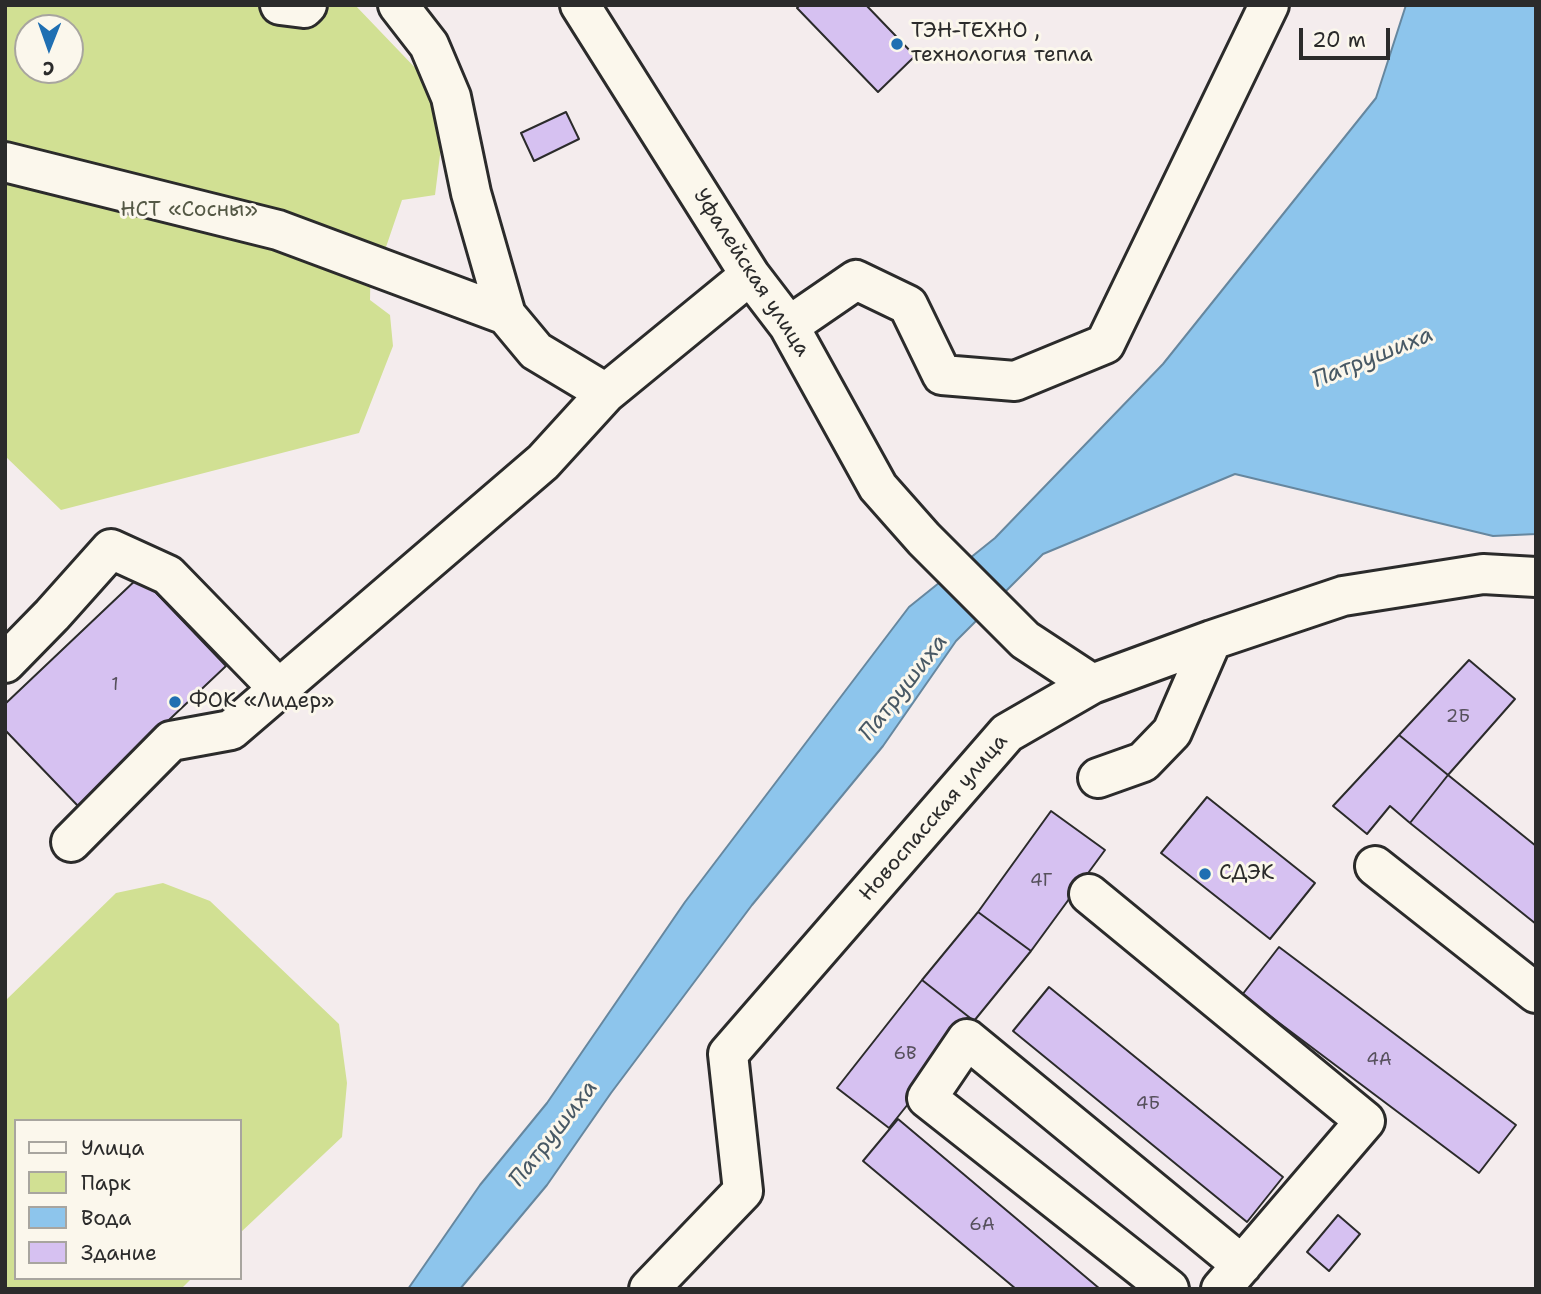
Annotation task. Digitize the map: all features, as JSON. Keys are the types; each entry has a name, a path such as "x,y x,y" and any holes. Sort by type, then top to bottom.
{"street":[{"path":"280,5 304,8 307,5"},
{"path":"398,5 429,45 451,97 471,192 506,315 536,351 606,393"},
{"name":"Уфалейская улица","path":"580,5 750,275 789,326 878,487 924,539 1025,640 1093,684"},
{"path":"789,326 856,280 908,305 942,375 1016,381 1105,344 1269,5"},
{"path":"5,162 278,230 506,315"},
{"path":"71,842 171,741 231,730 543,462 606,393 750,275"},
{"path":"5,663 111,549 168,575 278,688"},
{"name":"Новоспасская улица","path":"649,1289 743,1191 728,1054 1007,733 1093,684 1343,596 1483,574 1536,577"},
{"path":"1098,778 1143,761 1172,732 1212,640"},
{"path":"1375,866 1536,993"},
{"path":"1089,894 1365,1121 1231,1277 967,1039 927,1098 1169,1289"}],"green space":[{"name":"НСТ «Сосны»","path":"5,5 355,5 423,76 442,139 435,195 402,200 386,247 371,246 370,300 390,315 393,346 359,433 61,510 5,456"},
{"path":"163,883 210,901 339,1024 347,1083 342,1137 242,1231 242,1119 14,1119 14,1280 190,1280 181,1289 5,1289 5,1001 116,893"}],"water":[{"name":"Патрушиха","path":"1406,5 1536,5 1536,534 1493,536 1235,474 1043,554 956,641 883,746 752,905 611,1093 547,1185 460,1289 408,1289 480,1185 547,1103 685,902 909,607 995,538 1163,364 1376,98"}],"building":[{"path":"800,5 866,5 915,56 878,92 797,8"},
{"path":"566,112 579,139 534,161 521,133"},
{"path":"140,576 226,666 78,806 5,730 5,704"},
{"path":"1469,660 1515,699 1448,775 1399,735"},
{"path":"1399,735 1448,775 1410,823 1390,806 1367,834 1333,806"},
{"path":"1448,775 1536,846 1536,924 1410,823"},
{"path":"1207,797 1315,883 1270,939 1161,853"},
{"path":"1051,811 1105,850 1031,951 978,912"},
{"path":"978,912 1031,951 974,1021 922,980"},
{"path":"1279,947 1516,1125 1479,1173 1242,995"},
{"path":"922,980 974,1021 889,1128 837,1088"},
{"path":"1049,987 1283,1177 1247,1222 1013,1031"},
{"path":"898,1119 1100,1289 1016,1289 863,1161"},
{"path":"1338,1215 1360,1234 1329,1271 1307,1252"}],"place":[{"name":"ТЭН-ТЕХНО , технология тепла","path":"897,44"},
{"name":"ФОК «Лидер»","path":"175,702"},
{"name":"СДЭК","path":"1205,874"}]}
